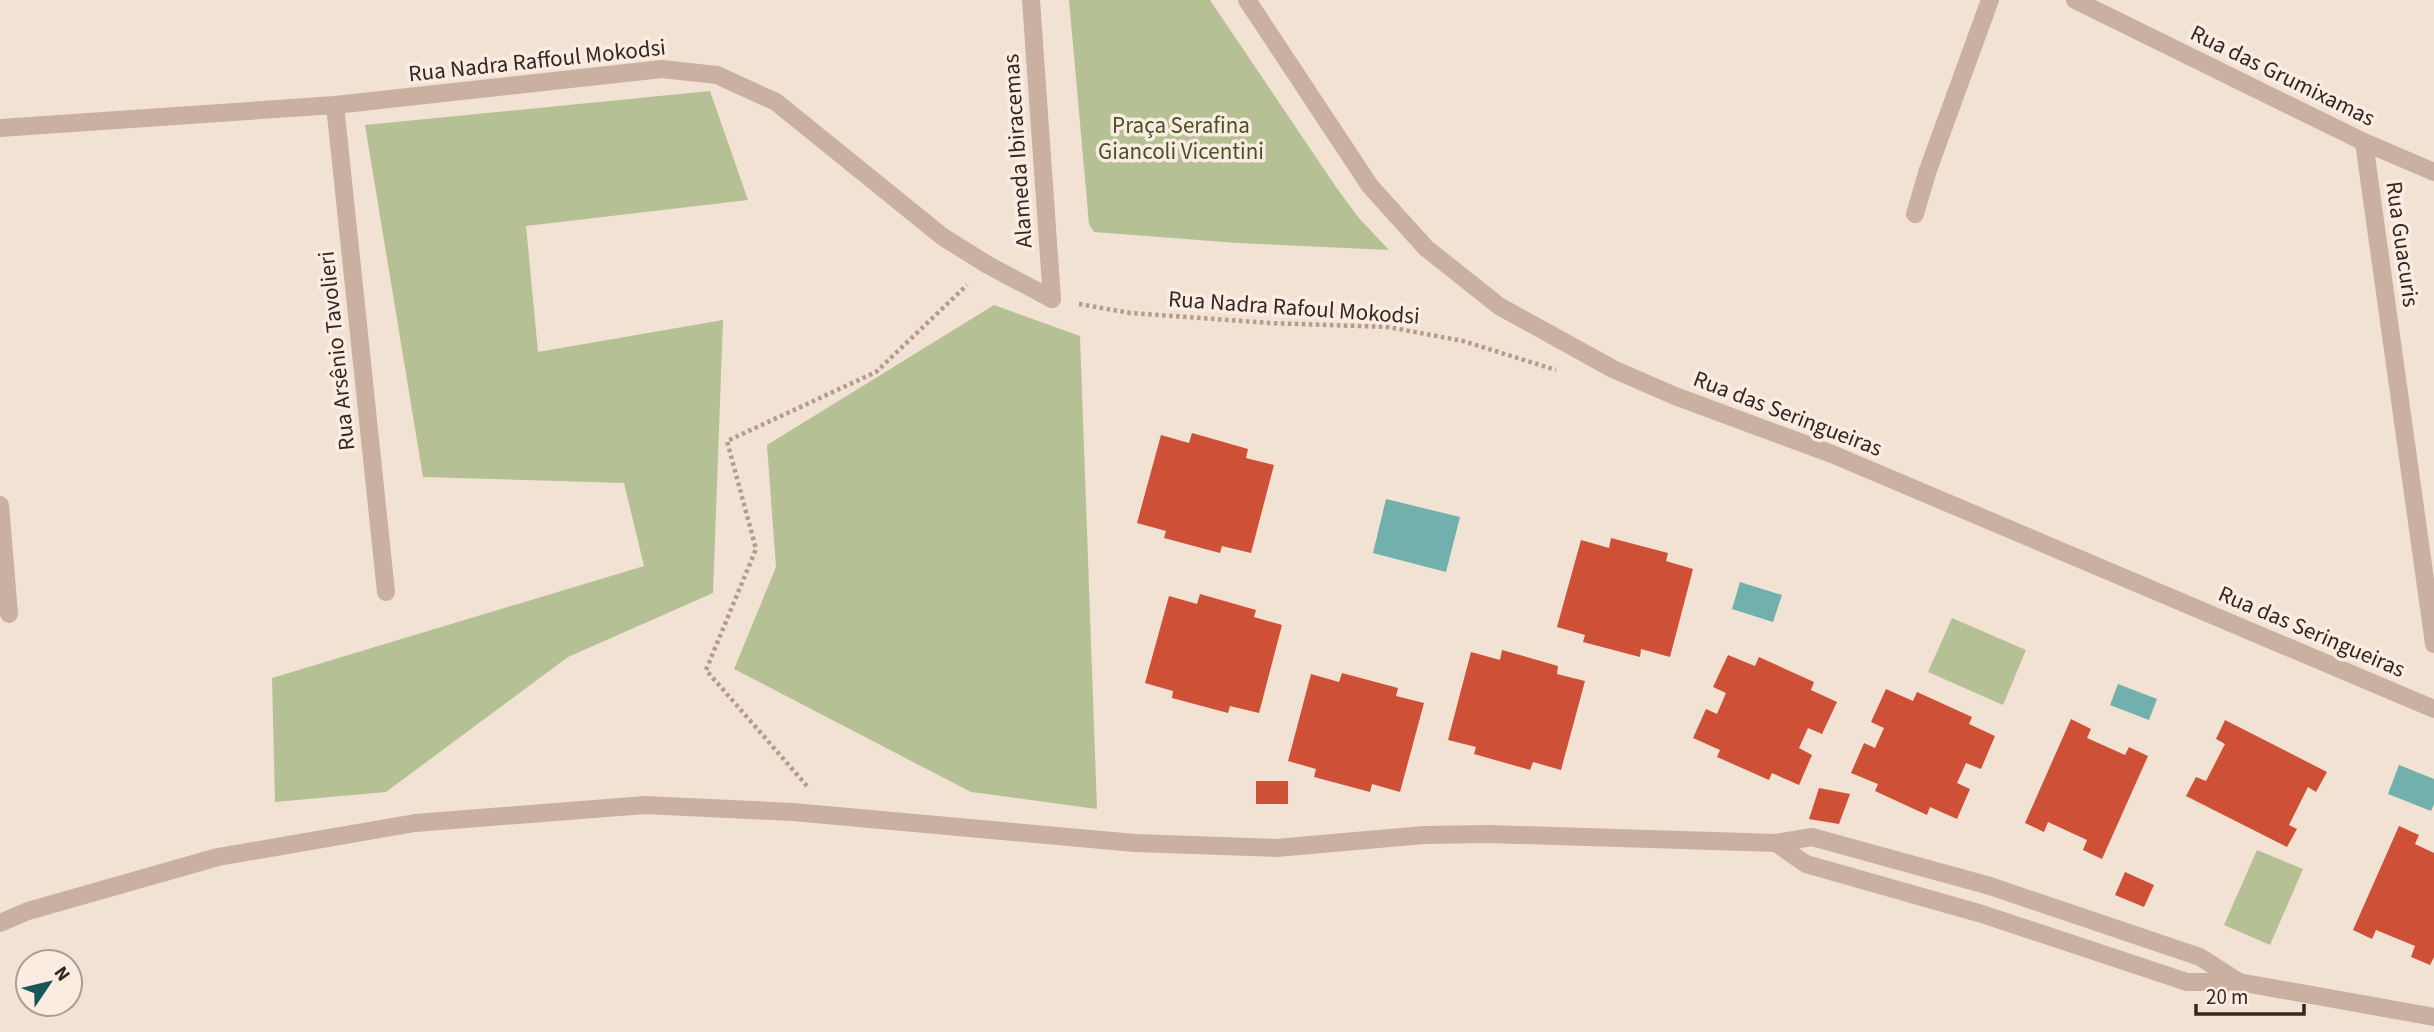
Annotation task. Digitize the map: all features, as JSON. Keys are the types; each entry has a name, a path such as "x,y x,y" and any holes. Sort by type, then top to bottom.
{"street":[{"name":"Alameda Ibiracemas","path":"1031,0 1052,299"},
{"name":"Rua das Seringueiras","path":"1247,0 1370,186 1426,248 1499,306 1613,369 1832,454 2434,709"},
{"path":"1915,214 1928,170 1990,0"},
{"name":"Rua das Grumixamas","path":"2075,0 2364,142 2434,172"},
{"name":"Rua Nadra Raffoul Mokodsi","path":"0,128 335,105 662,69 717,75 776,102 943,237 1052,299"},
{"name":"Rua Arsênio Tavolieri","path":"335,105 386,592"},
{"name":"Rua Guacuris","path":"2364,142 2434,644"},
{"path":"0,505 9,614"},
{"path":"0,923 28,911 218,857 415,823 645,806 832,815 1135,844 1263,848 1424,835 1489,834 1776,843 1812,837 1990,886 2200,957 2239,982"},
{"path":"1776,843 1806,864 1982,914 2187,982 2239,982 2434,1017"},
{"path":"1982,914 1990,886"}],"path":[{"path":"832,815 706,670 756,548 727,441 876,372 988,265"},
{"name":"Rua Nadra Rafoul Mokodsi","path":"1052,299 1130,313 1269,323 1388,327 1463,341 1547,369 1561,371"}],"green space":[{"name":"Praça Serafina Giancoli Vicentini","path":"1069,0 1210,0 1336,187 1358,217 1389,250 1237,243 1094,232 1089,224"},
{"path":"710,91 748,200 526,226 538,352 723,320 713,593 568,657 386,792 275,802 272,678 644,566 624,483 423,477 365,125"},
{"path":"994,305 1080,336 1097,809 971,792 734,669 776,567 767,445"},
{"path":"1952,618 2026,650 2003,705 1928,672"},
{"path":"2257,850 2303,869 2270,945 2224,925"}],"water":[{"path":"1386,499 1460,517 1446,572 1373,553"},
{"path":"1740,582 1782,595 1773,622 1732,609"},
{"path":"2118,684 2157,699 2149,720 2110,705"},
{"path":"2399,765 2434,779 2434,804 2431,811 2388,794"}],"building":[{"path":"1192,433 1248,449 1246,458 1274,465 1251,553 1222,546 1220,553 1164,538 1166,531 1137,523 1161,435 1189,443"},
{"path":"1611,538 1668,553 1666,561 1693,569 1670,657 1641,649 1640,657 1583,642 1585,635 1557,627 1581,540 1609,548"},
{"path":"1200,594 1256,610 1254,617 1282,625 1259,713 1230,706 1228,713 1172,698 1173,691 1145,683 1169,596 1197,604"},
{"path":"1502,650 1558,666 1557,674 1585,681 1561,770 1533,762 1530,770 1474,754 1476,747 1448,740 1471,652 1500,660"},
{"path":"1728,655 1755,666 1759,657 1814,682 1811,690 1837,702 1822,734 1808,728 1799,748 1812,755 1799,785 1772,773 1769,780 1717,757 1720,750 1693,738 1706,709 1717,714 1726,693 1713,687"},
{"path":"1342,673 1398,688 1396,696 1424,703 1400,792 1372,784 1370,792 1314,777 1316,769 1288,761 1311,674 1339,682"},
{"path":"1886,689 1913,701 1917,692 1972,717 1969,724 1995,736 1981,769 1966,763 1957,783 1970,789 1957,819 1930,807 1927,815 1875,791 1878,784 1851,773 1864,743 1875,748 1884,728 1871,722"},
{"path":"2071,719 2091,729 2087,738 2125,755 2129,747 2148,756 2102,859 2083,850 2087,840 2048,822 2044,832 2025,823"},
{"path":"2225,720 2327,772 2316,792 2308,787 2289,825 2297,829 2287,847 2186,796 2196,777 2206,781 2225,744 2216,739"},
{"path":"1256,781 1288,781 1288,804 1256,804"},
{"path":"1819,788 1850,794 1839,824 1809,819"},
{"path":"2399,826 2419,835 2415,844 2434,853 2434,957 2430,965 2411,957 2415,946 2376,930 2372,939 2353,930"},
{"path":"2125,872 2154,885 2144,907 2115,895"}]}
